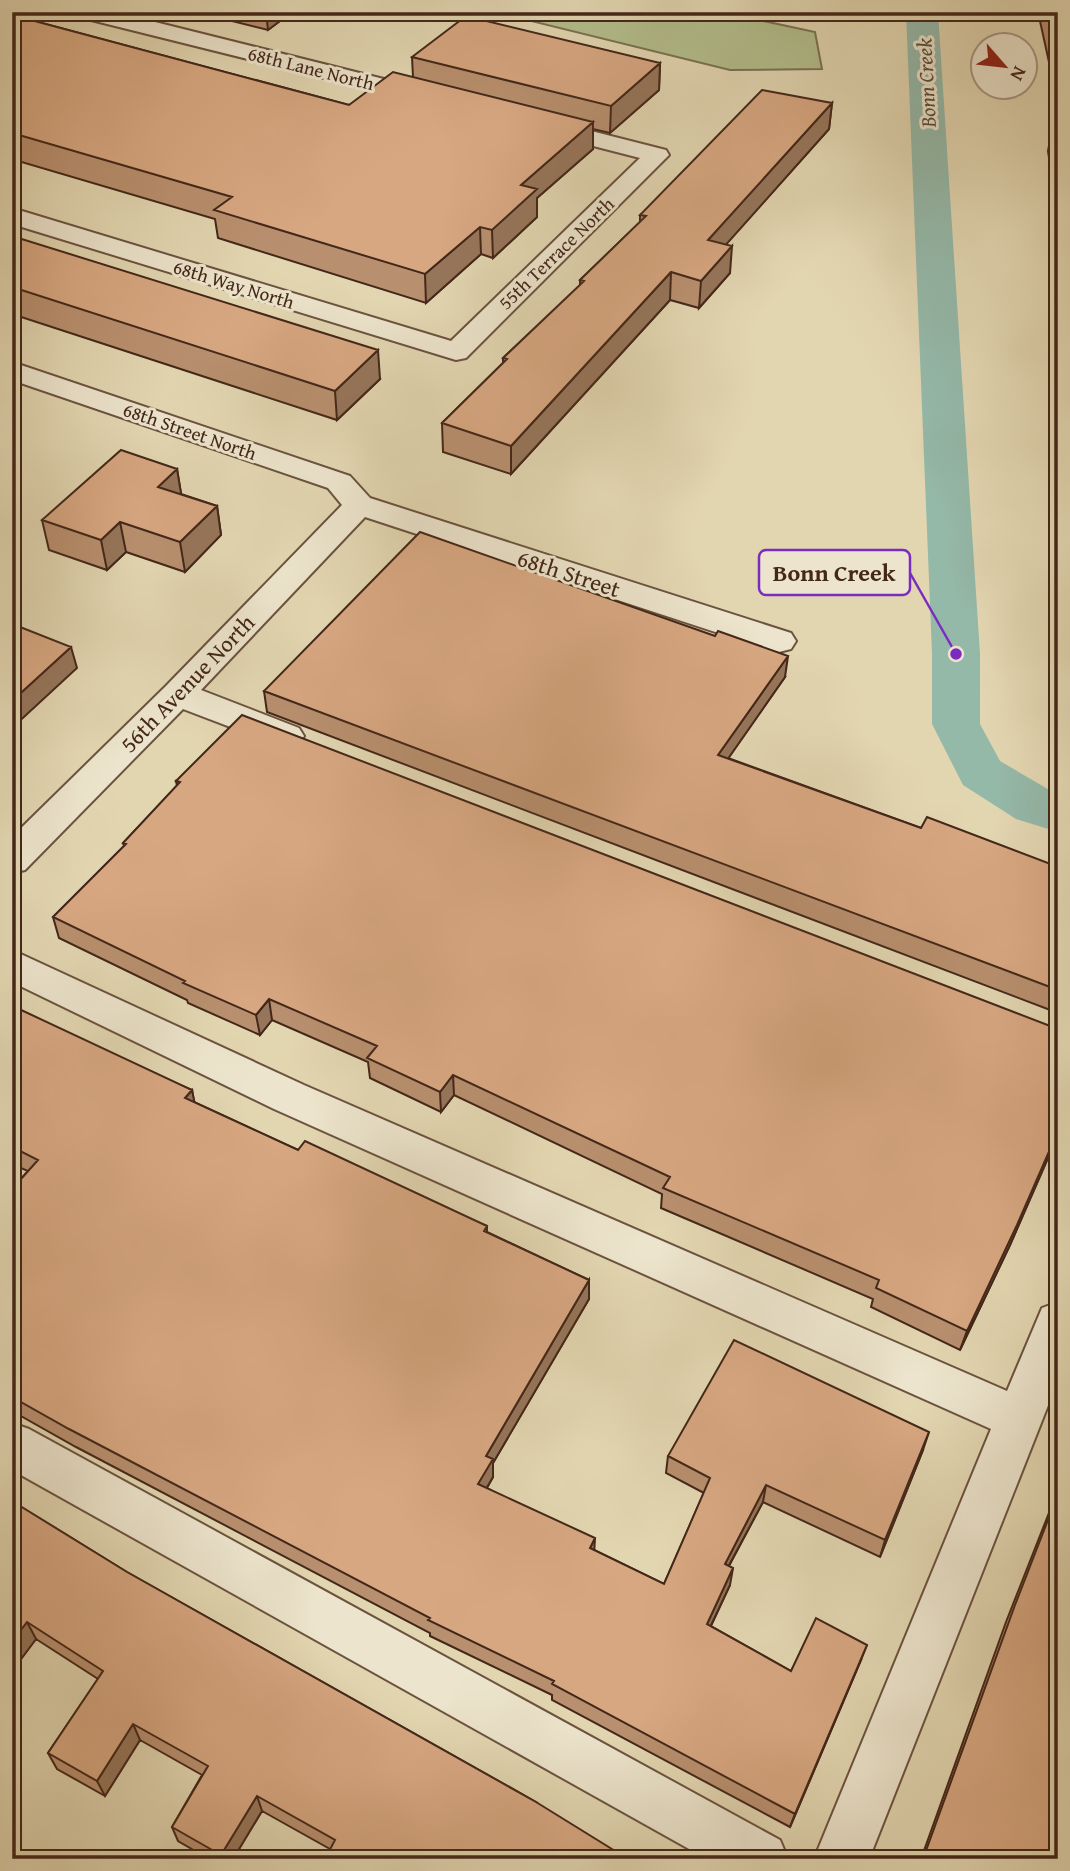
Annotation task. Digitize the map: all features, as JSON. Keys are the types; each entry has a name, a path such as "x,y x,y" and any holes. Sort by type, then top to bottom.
{"street":[{"name":"68th Lane North","path":"87,12 453,104"},
{"name":"55th Terrace North","path":"456,352 657,155 521,121"},
{"name":"68th Way North","path":"12,216 456,352"},
{"name":"68th Street North","path":"12,370 339,482 359,505"},
{"name":"68th Street","path":"359,505 779,641"},
{"name":"56th Avenue North","path":"12,859 178,694 359,505"},
{"path":"178,694 320,749"},
{"path":"12,965 289,1097 1018,1419"},
{"path":"841,1859 1058,1322"},
{"path":"12,1445 761,1859"}],"green space":[{"path":"495,12 722,12 815,32 822,69 730,70"}],"building":[{"path":"1047,12 1058,12 1058,63"},
{"path":"12,15 349,105 393,72 593,122 521,185 537,189 492,230 480,227 425,274 214,210 232,197 12,133"},
{"path":"466,16 660,63 611,106 412,57"},
{"path":"762,90 832,103 708,240 732,246 701,281 671,272 511,446 442,423 507,359 503,358 584,281 580,280 646,216 640,215"},
{"path":"1052,130 1058,130 1058,165"},
{"path":"12,236 378,350 335,391 12,287"},
{"path":"121,450 177,469 158,487 217,506 180,542 120,522 101,540 42,520"},
{"path":"420,532 715,636 718,631 788,656 718,755 921,828 927,817 1053,865 1054,862 1058,864 1058,990 264,691"},
{"path":"15,625 71,647 12,701 12,627"},
{"path":"242,715 1058,1029 1058,1131 967,1331 876,1288 879,1280 663,1188 670,1177 453,1075 440,1092 367,1058 377,1046 269,999 256,1015 183,983 185,981 53,917 126,844 123,843 180,782 176,781"},
{"path":"19,1009 192,1090 185,1098 298,1150 305,1141 487,1226 484,1231 589,1280 486,1456 493,1459 478,1484 595,1538 590,1548 664,1584 710,1478 668,1456 734,1340 929,1432 885,1540 766,1485 725,1564 733,1568 707,1624 791,1671 816,1618 867,1645 795,1814 552,1684 554,1681 428,1620 430,1618 12,1397 12,1189 38,1160 12,1147 12,1016"},
{"path":"1058,1494 1058,1859 923,1859 1015,1605"},
{"path":"12,1501 127,1572 536,1802 628,1859 325,1859 335,1840 257,1796 221,1855 172,1827 208,1766 133,1724 97,1781 48,1753 103,1671 27,1622 12,1641"}],"waterway":[{"name":"Bonn Creek","path":"922,12 956,654 956,724 981,773 1034,806 1058,814"}],"place":[{"name":"Bonn Creek","path":"956,654"}]}
